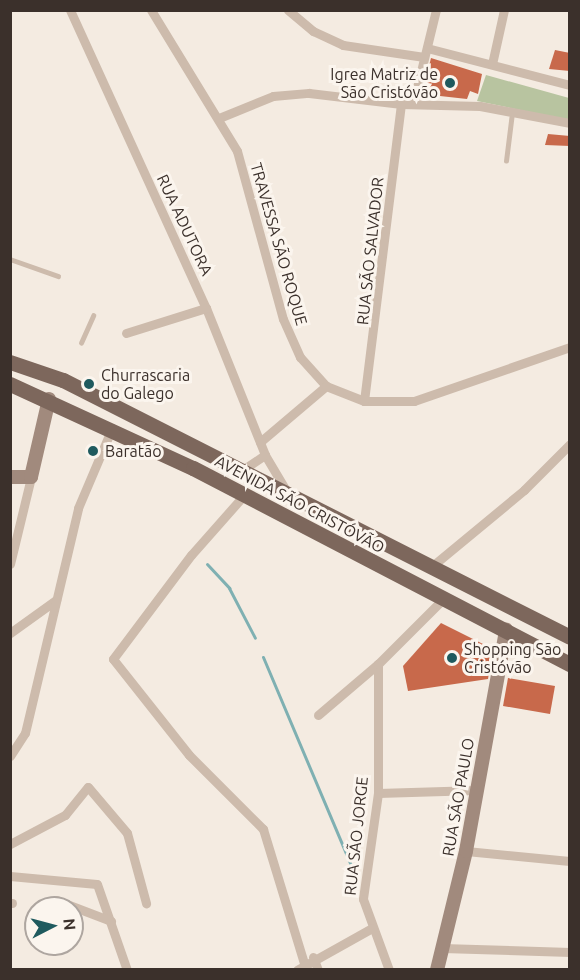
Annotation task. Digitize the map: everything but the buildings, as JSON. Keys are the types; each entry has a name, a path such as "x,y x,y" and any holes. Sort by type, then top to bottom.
{"main road":[{"name":"AVENIDA SÃO CRISTÓVÃO","path":"10,362 65,375 241,471 570,638"},
{"name":"AVENIDA SÃO CRISTÓVÃO","path":"10,384 112,428 245,494 570,664"}],"street":[{"name":"RUA ADUTORA","path":"70,10 206,308 265,454 288,494"},
{"name":"TRAVESSA SÃO ROQUE","path":"151,10 219,118 248,182 283,319 300,357 326,386 364,401 414,401 570,347"},
{"path":"288,10 313,31 343,45 425,53 492,64 570,85"},
{"path":"412,104 436,10"},
{"path":"492,64 504,10"},
{"path":"219,118 289,93 401,104 512,111 570,123"},
{"name":"RUA SÃO SALVADOR","path":"364,401 401,104"},
{"path":"126,333 206,308"},
{"path":"260,442 326,386"},
{"path":"10,564 18,548 49,399"},
{"path":"10,756 25,733 78,507 112,428"},
{"path":"431,567 524,490 570,444"},
{"path":"241,471 265,454"},
{"path":"10,477 31,477"},
{"path":"245,494 186,562 113,659 189,755 263,829 305,963 318,969"},
{"path":"318,715 378,664 442,598"},
{"path":"10,633 56,600"},
{"name":"RUA SÃO PAULO","path":"437,969 466,851 506,630"},
{"name":"RUA SÃO JORGE","path":"378,664 378,793 363,899 389,969"},
{"path":"10,844 65,815 88,787 127,833 146,903"},
{"path":"378,793 477,790"},
{"path":"466,851 570,861"},
{"path":"10,876 95,884 128,969"},
{"path":"84,911 111,921"},
{"path":"305,963 372,928"},
{"path":"442,948 570,952"}],"lane":[{"path":"506,161 512,111"},
{"path":"10,259 58,276"},
{"path":"81,343 93,316"}],"green space":[{"path":"486,75 569,98 569,120 477,101"}],"waterway":[{"path":"207,564 229,588 255,638"},
{"path":"263,657 352,868"}],"place":[{"name":"Igrea Matriz de São Cristóvão","path":"450,83"},
{"name":"Churrascaria do Galego","path":"89,384"},
{"name":"Baratão","path":"93,451"},
{"name":"Shopping São Cristóvão","path":"452,658"}]}
